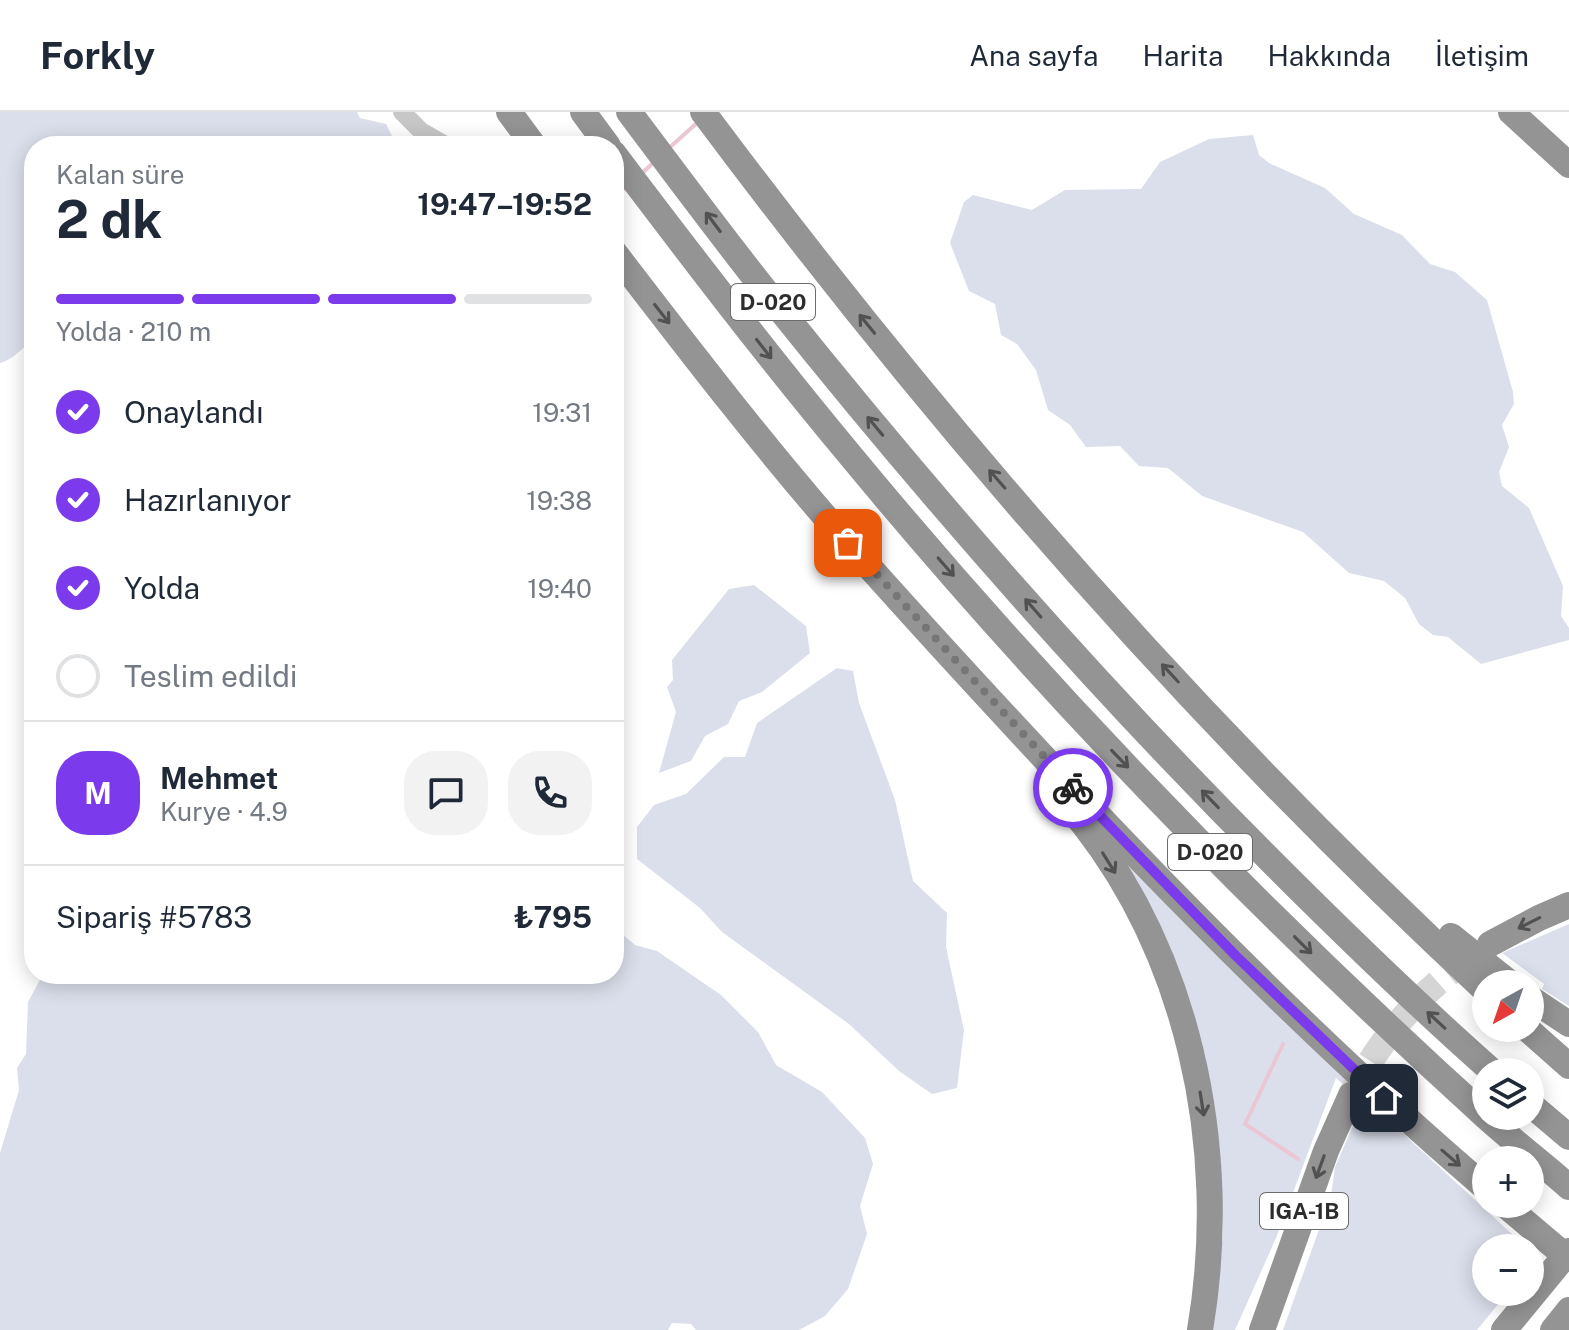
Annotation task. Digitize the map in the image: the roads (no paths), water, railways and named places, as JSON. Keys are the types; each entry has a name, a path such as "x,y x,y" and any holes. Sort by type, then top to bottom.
{"highway":[{"path":"509,112 527,136"},
{"path":"583,112 601,136"},
{"name":"D-020","path":"629,112 772,300 925,486 1083,665 1232,822 1478,1058"},
{"path":"703,112 820,265 971,449 1132,633 1349,861 1472,978"},
{"path":"1511,112 1569,165"},
{"path":"1534,112 1569,143"},
{"name":"D-020","path":"624,167 774,362 895,508 1042,675 1226,869 1429,1064 1560,1179"},
{"path":"624,265 903,615 1077,816 1103,852 1147,930 1188,1042 1206,1133 1212,1218 1200,1330"},
{"path":"848,543 1141,861 1306,1025 1472,1176"},
{"path":"1223,731 1334,826 1467,950 1493,970"},
{"path":"1490,944 1569,905"},
{"path":"1544,1007 1569,1024"},
{"path":"1542,1042 1569,1066"},
{"name":"IGA-1B","path":"1262,1330 1326,1151 1351,1095"},
{"path":"1544,1116 1569,1137"},
{"path":"1521,1218 1569,1259"},
{"path":"1504,1330 1569,1251"},
{"path":"1553,1330 1569,1310"}],"street":[{"path":"402,112 430,136"}],"waterway":[{"path":"669,148 698,122"},
{"path":"640,175 654,162"},
{"path":"624,189 627,186"},
{"path":"1283,1044 1245,1124 1298,1159"}],"tunnel":[{"path":"1351,1095 1376,1053 1405,1016 1438,982 1477,953"}]}
